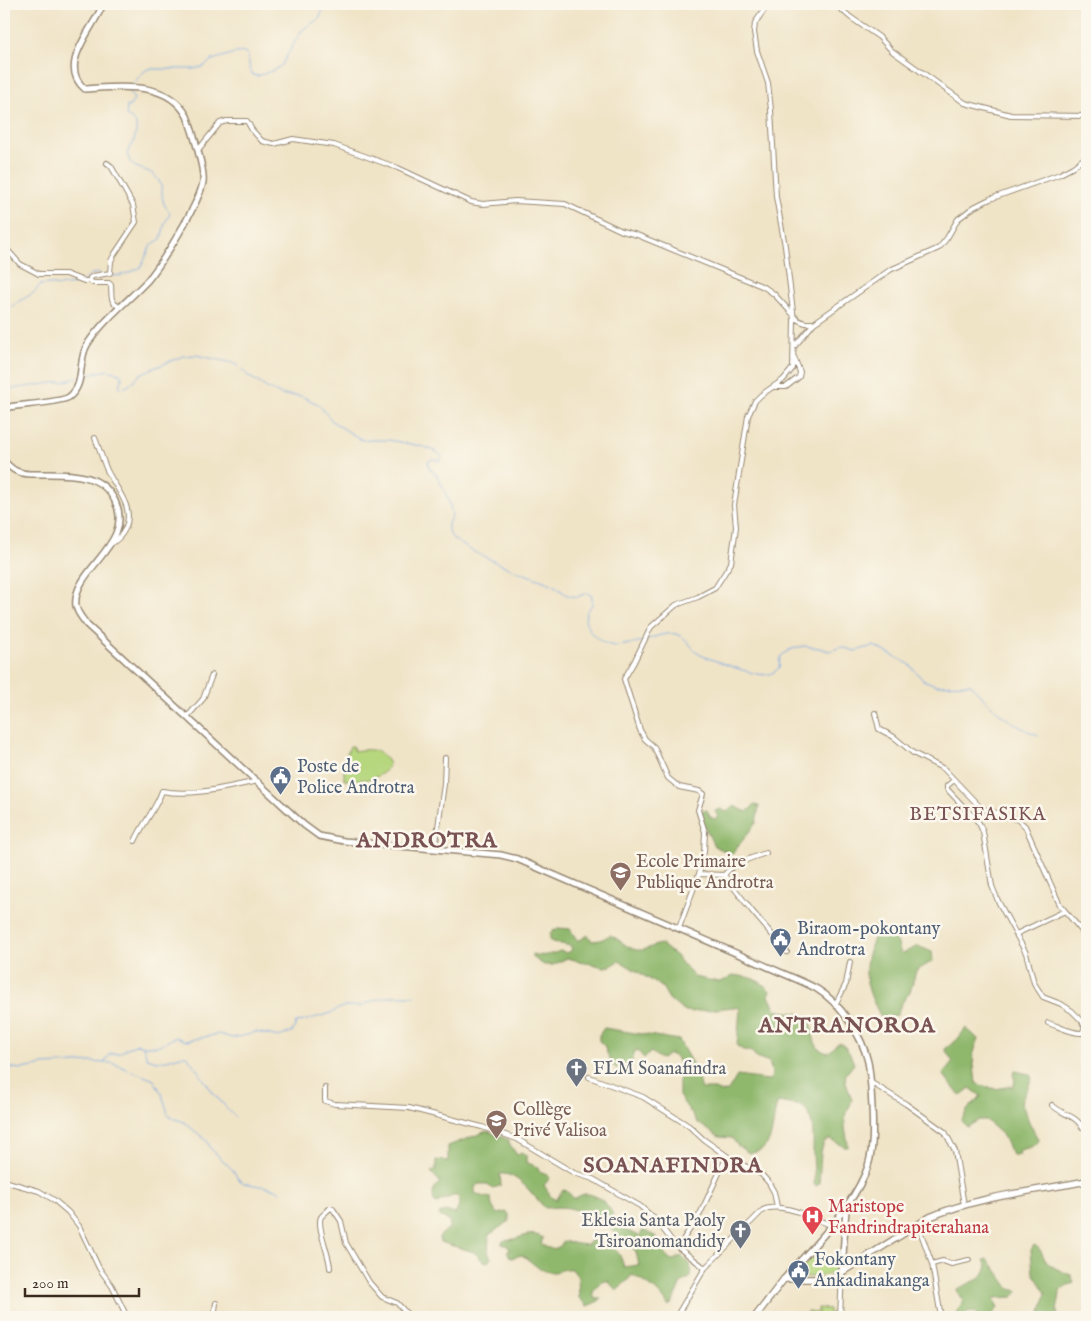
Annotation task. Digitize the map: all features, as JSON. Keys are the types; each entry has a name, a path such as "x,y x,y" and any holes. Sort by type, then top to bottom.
{"main road":[{"path":"755,1317 784,1279 831,1279 930,1217 964,1205 1087,1181"}],"street":[{"path":"4,409 67,399 76,391 80,380 82,359 87,345 120,307 148,280 168,252 200,194 204,180 190,122 183,108 163,94 137,86 85,89 77,83 74,71 76,58 84,36 103,4"},
{"path":"679,928 699,874 704,852 705,832 698,810 703,794 699,791 678,787 668,778 654,747 645,739 640,730 624,679 651,627 676,605 715,588 731,563 736,527 734,505 748,416 761,395 783,380 793,368 793,314 786,246 776,197 768,83 757,52 754,32 755,23 764,10 764,4"},
{"path":"835,4 879,37 892,50 965,103 1011,115 1087,116"},
{"path":"197,151 220,123 241,120 247,121 262,141 274,144 293,139 334,145 398,168 471,202 483,204 515,201 565,204 622,231 637,234 764,287 774,294 798,320 805,323 814,323"},
{"path":"794,348 814,323 890,270 939,248 958,219 974,206 1060,174 1087,156"},
{"path":"90,281 90,278 93,276 110,273 111,260 136,222 133,205 112,166 108,164"},
{"path":"4,246 20,264 39,274 66,274 92,283 109,283 111,285 110,297 112,302 120,307"},
{"path":"773,387 786,386 793,383 798,377 800,372 793,356"},
{"path":"95,438 106,469 127,506 129,521 118,541 109,545"},
{"path":"4,461 17,472 84,476 96,480 108,489 116,502 119,516 117,534 77,592 76,605 79,615 87,625 304,825 319,836 344,841 501,855 517,859 816,988 835,1005 861,1041 868,1064 873,1125 872,1151 866,1173 846,1208 784,1279"},
{"path":"187,717 203,699 212,675"},
{"path":"875,713 879,729 894,737 912,753 944,769 981,808 1018,820 1024,826 1029,832 1044,872 1060,905 1081,930 1087,943"},
{"path":"435,849 444,784 445,758"},
{"path":"954,780 947,786 947,789 979,823 983,832 992,886 1026,953 1034,983 1043,997 1061,1004 1072,1011 1082,1021 1085,1028 1082,1033 1076,1034 1064,1027 1048,1023"},
{"path":"136,841 140,830 158,802 162,791 175,793 218,789 258,781"},
{"path":"724,875 728,870 749,858 766,853"},
{"path":"699,874 724,875 787,952"},
{"path":"1016,934 1065,911"},
{"path":"835,1005 846,984 850,962"},
{"path":"589,1077 643,1097 689,1126 703,1139 728,1156 761,1174 774,1192 777,1207"},
{"path":"870,1082 906,1104 945,1132 955,1151 964,1205"},
{"path":"325,1088 325,1101 335,1104 409,1108 482,1126 517,1139 574,1173 594,1179 640,1206 657,1221 675,1245 705,1268"},
{"path":"1052,1105 1057,1110 1080,1122 1082,1127 1087,1129"},
{"path":"682,1248 684,1238 700,1214 728,1156"},
{"path":"4,1181 7,1184 39,1191 54,1200 68,1212 79,1226 92,1254 112,1286 127,1317"},
{"path":"676,1317 705,1268 763,1210 769,1207 777,1207 831,1225"},
{"path":"330,1268 329,1256 320,1221 321,1217 330,1208 333,1209 342,1221 346,1244 369,1282 382,1297 397,1303 410,1317"},
{"path":"840,1317 846,1208"},
{"path":"918,1225 932,1264 941,1317"},
{"path":"932,1264 943,1261 950,1264 969,1260"},
{"path":"796,1266 800,1279"},
{"path":"214,1317 216,1303"}],"green space":[{"path":"350,746 353,746 354,751 370,750 383,755 389,764 386,770 376,777 369,779 344,780 344,761"},
{"path":"755,804 759,806 756,823 732,854 714,846 699,812 707,810 710,817 715,819 718,816 715,811 721,809 726,812 734,806 747,812"},
{"path":"875,926 881,927 886,935 897,941 901,954 918,946 932,952 933,961 916,971 910,992 901,1004 897,1015 882,1019 871,997 866,975 867,958 873,941 873,928"},
{"path":"558,928 570,929 577,940 588,935 592,941 601,940 610,935 629,947 638,950 661,944 676,956 694,977 719,982 733,975 753,979 762,983 770,991 769,996 776,1010 807,1017 812,1025 815,1042 821,1050 828,1053 840,1043 845,1047 854,1064 846,1074 845,1080 852,1100 845,1118 848,1147 830,1139 824,1142 821,1152 819,1184 817,1186 814,1184 813,1134 810,1117 803,1106 778,1102 769,1141 765,1147 749,1153 738,1146 732,1138 719,1137 698,1123 679,1096 679,1063 676,1057 670,1054 662,1059 651,1052 644,1058 637,1050 630,1067 621,1071 611,1064 604,1045 599,1041 599,1035 604,1028 679,1040 692,1064 702,1089 715,1089 721,1092 728,1091 737,1076 771,1079 772,1072 769,1062 737,1046 740,1008 733,1007 691,1012 682,1010 669,999 662,987 619,961 611,966 604,967 567,958 553,965 544,965 532,957 532,954 546,955 560,951 567,953 572,950 571,946 552,942 550,939 550,933"},
{"path":"966,1028 978,1039 973,1056 976,1083 995,1088 1013,1087 1015,1081 1013,1074 1015,1071 1029,1074 1032,1078 1021,1102 1039,1141 1031,1147 1020,1150 1019,1155 1012,1155 1002,1134 986,1120 979,1120 967,1127 961,1121 968,1109 981,1096 970,1088 960,1096 943,1074 953,1062 945,1049 957,1040"},
{"path":"487,1131 509,1140 517,1155 521,1152 526,1155 526,1162 547,1174 550,1178 544,1185 551,1197 556,1200 563,1190 567,1191 574,1199 584,1194 594,1196 603,1201 610,1209 613,1218 612,1225 640,1236 643,1230 657,1237 658,1241 663,1242 667,1246 665,1255 669,1259 674,1260 681,1256 684,1258 691,1268 691,1277 681,1283 672,1304 668,1306 653,1288 632,1275 616,1290 608,1281 602,1281 593,1291 594,1298 601,1298 599,1301 587,1306 579,1298 578,1277 572,1269 549,1272 540,1269 522,1255 511,1258 507,1252 510,1250 508,1246 502,1244 502,1242 532,1234 543,1238 541,1244 552,1249 562,1245 563,1241 589,1244 591,1240 615,1250 619,1254 624,1267 639,1265 636,1252 631,1245 619,1237 607,1224 589,1214 584,1217 577,1210 561,1207 545,1208 525,1186 507,1174 500,1174 501,1185 492,1189 488,1184 479,1184 475,1187 475,1193 491,1198 492,1206 497,1214 506,1212 509,1214 509,1221 489,1235 488,1252 491,1258 488,1262 483,1261 474,1252 440,1242 439,1237 450,1227 449,1221 440,1216 439,1213 446,1211 455,1214 459,1201 458,1196 453,1196 436,1203 434,1201 434,1191 440,1182 431,1172 436,1169 436,1160 448,1161 448,1146"},
{"path":"1034,1245 1040,1250 1046,1261 1058,1270 1071,1275 1074,1283 1060,1291 1057,1314 1059,1317 1042,1317 1041,1312 1046,1293 1033,1273 1031,1250"},
{"path":"812,1251 838,1265 837,1271 824,1276 802,1277 799,1267"},
{"path":"987,1259 1010,1289 1019,1291 1013,1297 994,1298 998,1308 992,1315 995,1317 978,1317 976,1313 969,1311 963,1316 958,1317 957,1311 963,1303 957,1289 981,1278 987,1267 984,1260"},
{"path":"818,1308 829,1309 832,1317 806,1317 806,1312 818,1313"}],"waterway":[{"path":"132,84 148,69 194,69 203,67 212,60 245,52 248,56 250,71 253,75 258,76 274,70 281,66 302,30 320,18 324,4"},
{"path":"109,275 121,275 141,267 151,245 161,239 165,223 170,214 164,204 158,180 151,173 133,165 128,157 136,129 136,123 126,116 127,106 130,106 134,99 130,93 131,88"},
{"path":"4,311 35,292 40,285 59,286 74,284 82,282 91,274 100,273"},
{"path":"82,376 108,370 121,374 122,379 119,386 122,388 128,386 142,373 183,356 196,355 229,362 237,365 247,375 267,388 282,395 301,396 318,404 333,422 362,440 388,440 421,446 435,451 442,456 440,461 434,459 428,461 429,468 437,475 449,501 452,515 448,524 448,531 453,539 474,552 511,569 552,584 567,595 577,597 587,593 592,596 592,605 585,617 586,624 601,641 615,646 642,641"},
{"path":"4,390 67,381 78,377"},
{"path":"646,640 664,634 680,635 702,656 764,675 772,673 779,668 780,657 789,650 803,646 829,651 842,647 855,651 874,646 909,664 923,680 936,685 971,684 1010,721 1038,735"},
{"path":"143,1046 157,1046 176,1037 186,1041 219,1034 232,1038 256,1032 279,1037 293,1031 296,1023 328,1014 345,1006 361,1006 375,1000 393,996 414,996"},
{"path":"4,1067 22,1069 44,1065 104,1063 110,1054 120,1053 138,1044 143,1046 147,1058 157,1061 184,1055 188,1057 214,1094 235,1117"},
{"path":"105,1063 112,1063 154,1080 162,1094 168,1114 184,1122 207,1141 211,1149 233,1170 238,1179 244,1183 276,1189 280,1192"}],"place":[{"name":"Poste de Police Androtra","path":"281,796"},
{"name":"Ecole Primaire Publique Androtra","path":"620,891"},
{"name":"Biraom-pokontany Androtra","path":"781,958"},
{"name":"FLM Soanafindra","path":"577,1088"},
{"name":"Collège Privé Valisoa","path":"497,1139"},
{"name":"Maristope Fandrindrapiterahana","path":"812,1236"},
{"name":"Eklesia Santa Paoly Tsiroanomandidy","path":"741,1250"},
{"name":"Fokontany Ankadinakanga","path":"798,1289"}],"district":[{"name":"BETSIFASIKA","path":"978,815"},
{"name":"ANDROTRA","path":"427,841"},
{"name":"ANTRANOROA","path":"847,1026"},
{"name":"SOANAFINDRA","path":"673,1166"}]}
